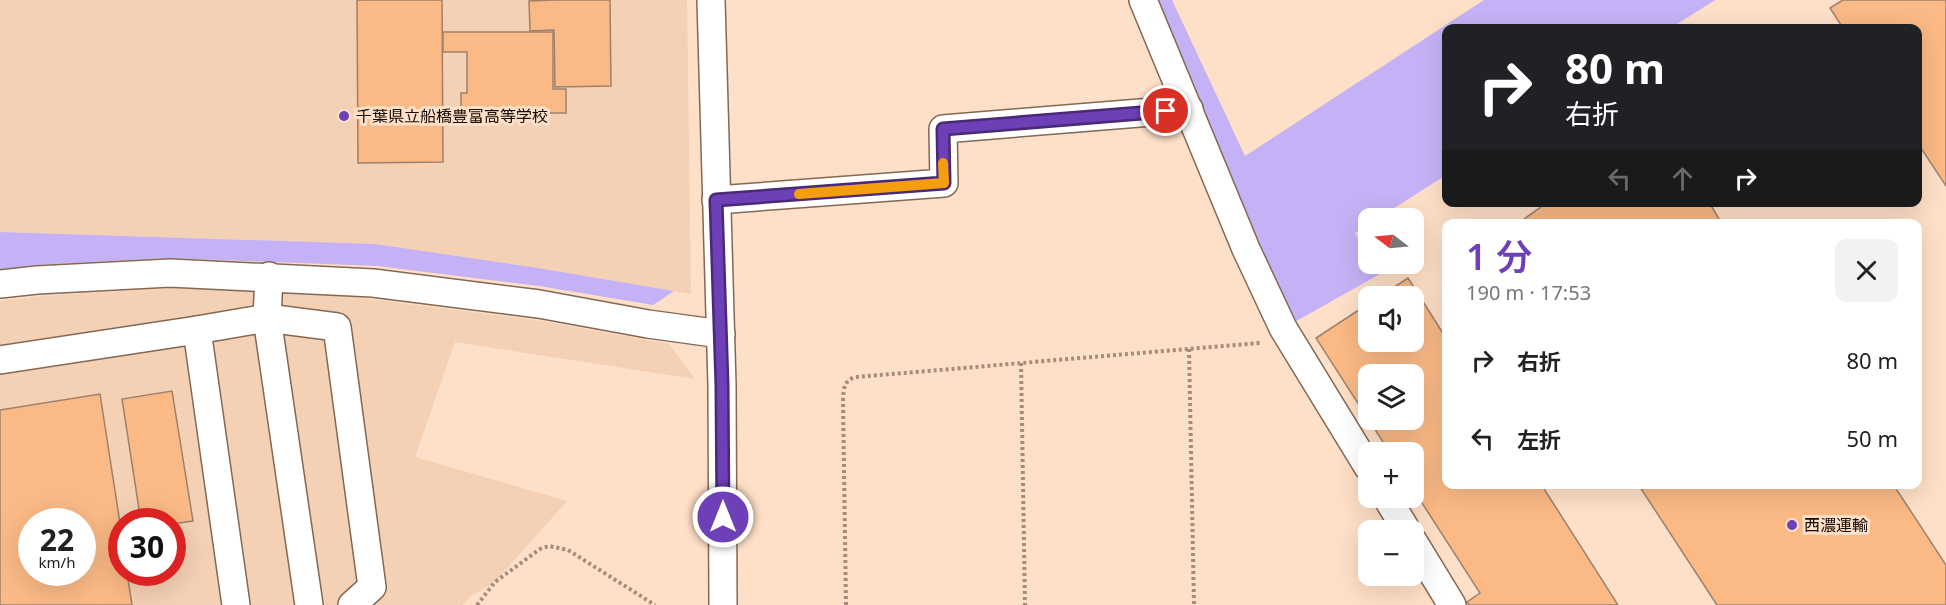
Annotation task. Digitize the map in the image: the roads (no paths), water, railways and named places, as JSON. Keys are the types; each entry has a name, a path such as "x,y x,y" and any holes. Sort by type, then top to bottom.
{"street":[{"path":"711,0 721,334 723,605"},
{"path":"1143,0 1246,249 1291,340 1358,451"},
{"path":"716,200 944,183 943,129 1189,109"},
{"path":"0,284 170,273 269,276 385,284 539,304 648,324 721,334"},
{"path":"269,276 267,318 309,605"},
{"path":"0,360 267,318 337,327 372,587 352,605"},
{"path":"197,330 236,605"},
{"path":"1424,559 1452,605"}],"place":[{"name":"千葉県立船橋豊富高等学校","path":"344,116"},
{"name":"西濃運輸","path":"1792,525"}]}
